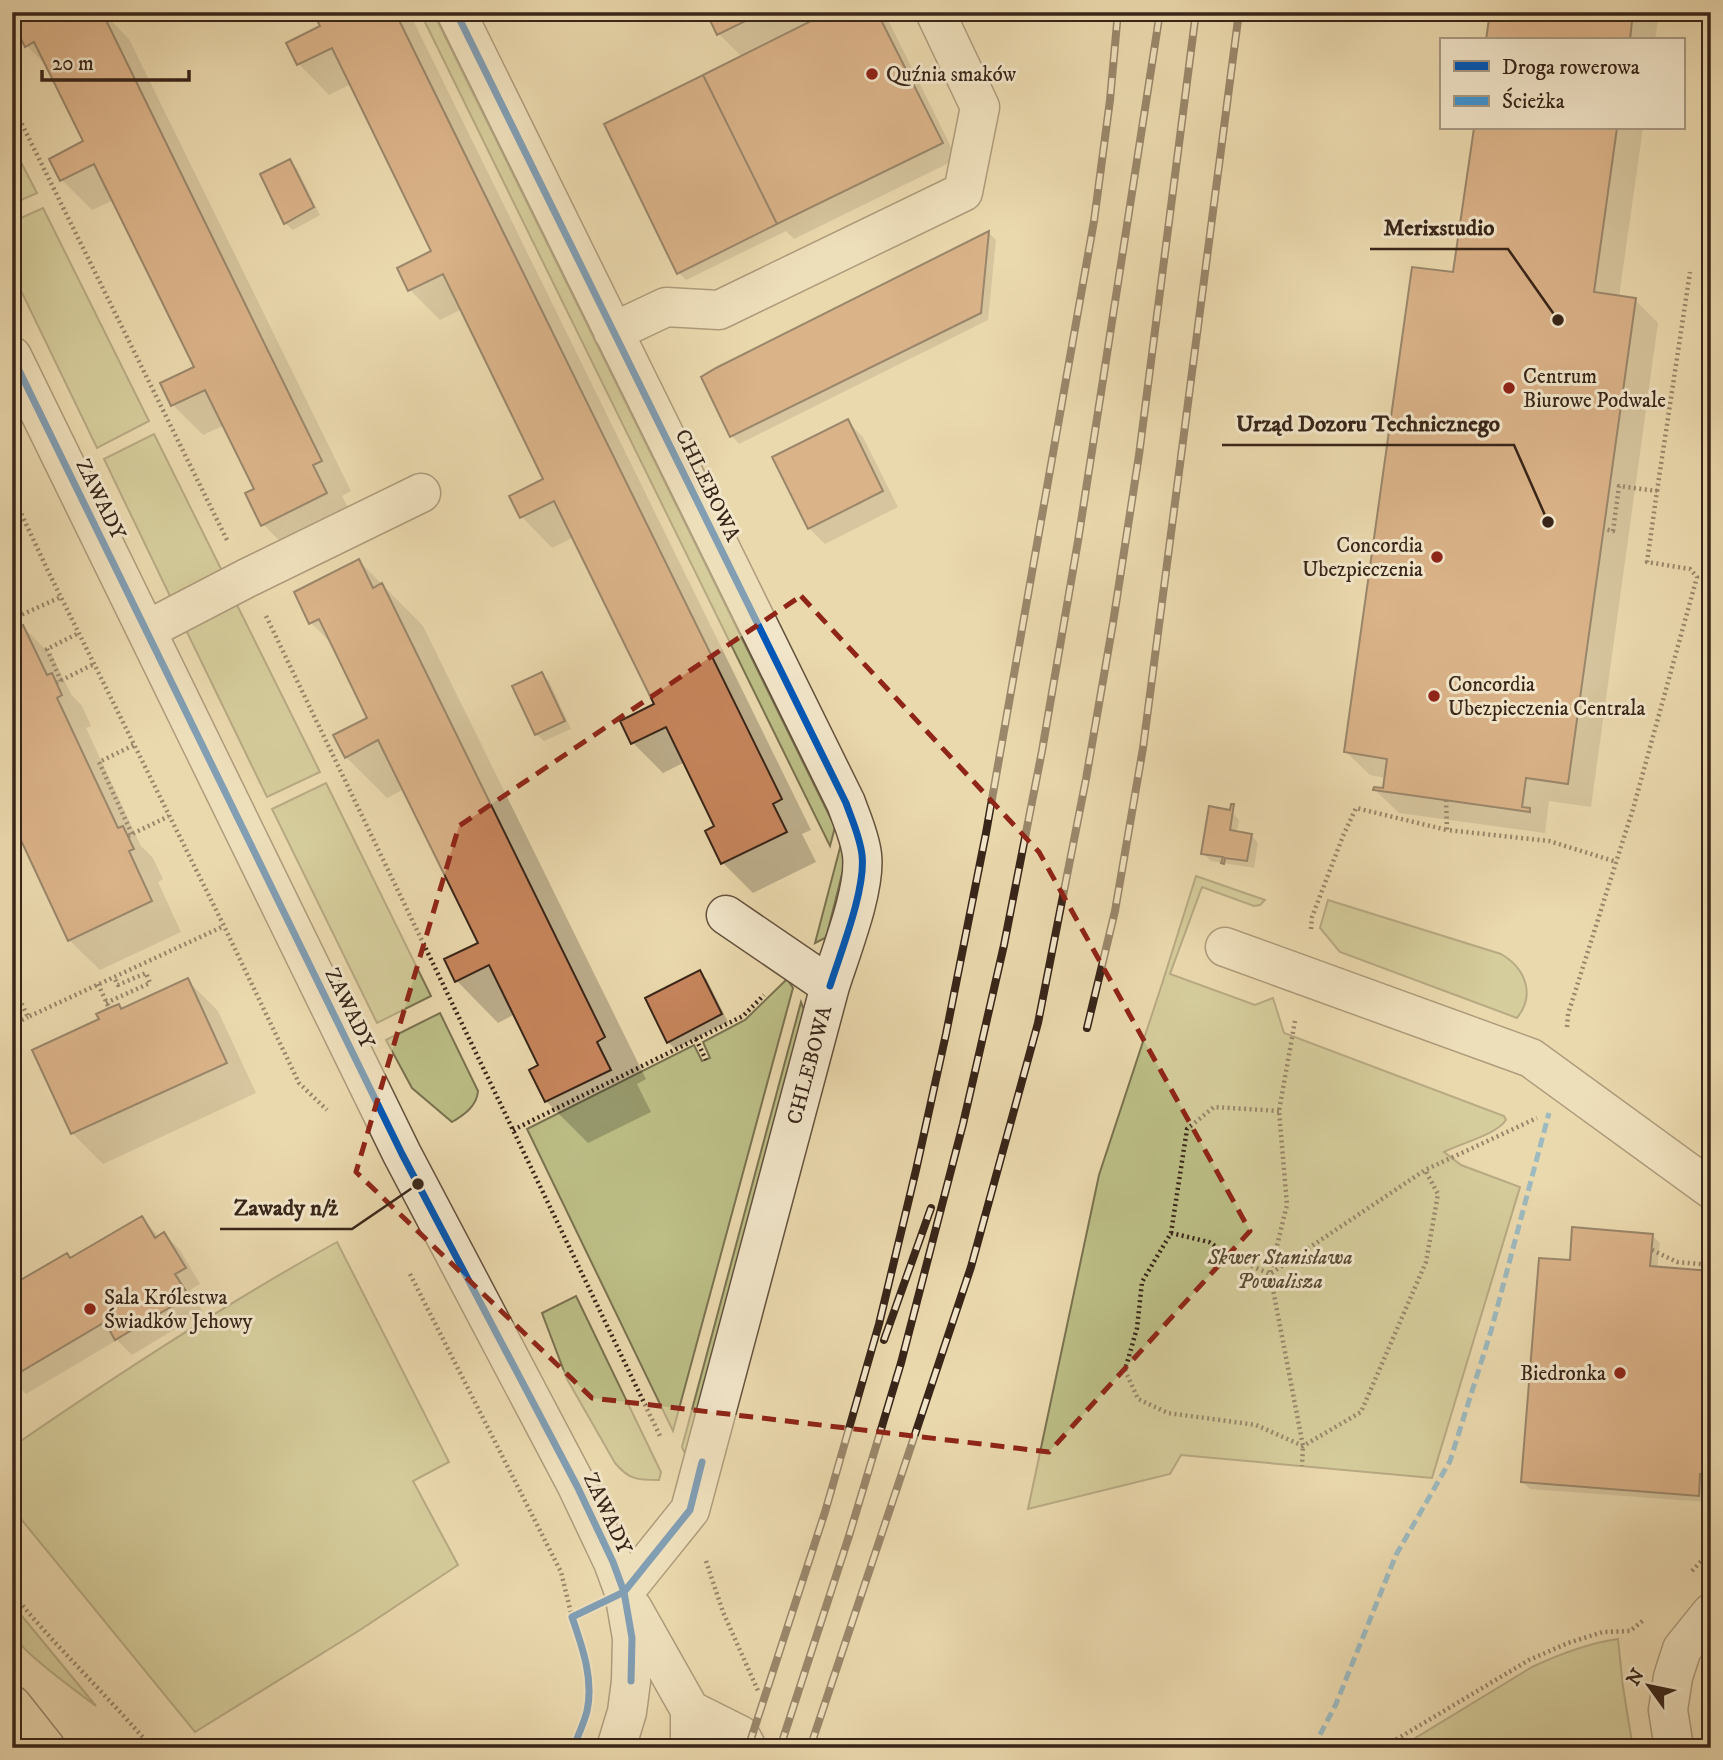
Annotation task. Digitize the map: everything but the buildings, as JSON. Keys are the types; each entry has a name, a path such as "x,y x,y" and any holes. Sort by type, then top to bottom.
{"main road":[{"path":"12,1705 46,1748"}],"street":[{"name":"CHLEBOWA","path":"456,12 846,803 862,855 862,878 850,924 817,977 690,1510 624,1592"},
{"path":"613,332 666,307 719,310 963,192 980,107 935,12"},
{"name":"ZAWADY","path":"12,356 407,1164 577,1486 624,1592 690,1710"},
{"path":"146,630 421,493"},
{"path":"726,915 817,977"},
{"path":"1225,947 1531,1058 1711,1189"},
{"name":"ZAWADY","path":"616,1748 627,1712 631,1681 632,1638 624,1592"},
{"path":"1674,1748 1668,1710 1673,1677 1682,1649 1711,1613"},
{"path":"690,1748 690,1710 740,1735 747,1748"}],"path":[{"path":"12,104 312,709 672,1461 723,1612 761,1698"},
{"path":"1571,1035 1567,1027 1569,1014 1617,862 1697,577 1690,569 1647,562 1690,272"},
{"path":"1604,529 1613,531 1619,486 1657,491"},
{"path":"12,494 299,1083 326,1108 332,1120"},
{"path":"12,620 61,597"},
{"path":"79,633 47,649 59,682 94,664"},
{"path":"134,745 99,762 130,835 169,816"},
{"path":"1446,800 1447,830"},
{"path":"1302,1466 1303,1446 1269,1274 1287,1205 1279,1111 1312,917 1356,808 1447,830 1549,841 1617,862"},
{"path":"12,1025 224,926"},
{"path":"98,984 108,1006 150,983 146,972 118,985 114,977"},
{"path":"513,1130 743,1016 784,976 817,977"},
{"path":"12,984 28,1017"},
{"path":"696,1040 706,1060"},
{"path":"1269,1274 1425,1170 1585,1097"},
{"path":"1279,1111 1214,1107 1187,1129 1171,1233 1142,1282 1137,1328 1125,1370 1138,1399 1168,1413 1256,1425 1303,1446"},
{"path":"1303,1446 1361,1412 1426,1262 1438,1194 1425,1170"},
{"path":"1171,1233 1209,1242 1233,1258 1269,1274"},
{"path":"1652,1250 1677,1262 1711,1265"},
{"path":"407,1266 561,1572 572,1617 624,1592"},
{"path":"1684,1580 1711,1551"},
{"path":"12,1593 152,1748"},
{"path":"1382,1748 1529,1660 1567,1643 1603,1632 1630,1631 1649,1616"}],"highlighted area":[{"path":"801,596 1039,852 1250,1231 1049,1452 592,1398 356,1172 459,826"}],"green space":[{"path":"420,12 433,12 835,827 830,846"},
{"path":"12,145 37,193 12,204"},
{"path":"43,208 149,421 97,448 12,272 12,222"},
{"path":"154,434 226,579 175,598 170,596 104,459"},
{"path":"233,597 320,772 267,797 185,628"},
{"path":"326,783 431,996 377,1023 272,809"},
{"path":"841,844 843,870 827,934 815,943"},
{"name":"Skwer Stanisława Powalisza","path":"1196,876 1265,900 1254,906 1202,887 1170,974 1255,1005 1273,998 1284,1033 1504,1116 1506,1120 1494,1130 1444,1152 1461,1165 1520,1187 1432,1478 1181,1455 1170,1474 1028,1509 1099,1175"},
{"path":"1328,900 1501,954 1522,974 1527,991 1523,1009 1517,1018 1340,952 1320,928"},
{"path":"787,979 793,988 673,1431 527,1129 694,1045 702,1061 710,1058 703,1042 745,1020"},
{"path":"801,1002 804,1010 687,1458 682,1447"},
{"path":"440,1013 478,1091 472,1106 452,1122 412,1088 386,1040"},
{"path":"337,1242 449,1462 413,1481 458,1565 360,1630 195,1732 12,1508 12,1447 172,1340"},
{"path":"576,1296 661,1472 659,1480 634,1478 620,1469 567,1379 542,1313"},
{"path":"12,1604 96,1706 50,1671 17,1640 11,1629"},
{"path":"1618,1639 1633,1748 1399,1748 1532,1667 1574,1650"}],"railway":[{"path":"748,1748 825,1512 879,1324 946,1034 986,833 1094,221 1118,12"},
{"path":"780,1748 849,1536 901,1363 963,1124 1004,945 1042,751 1078,541 1160,12"},
{"path":"810,1748 971,1267 1038,1023 1086,779 1113,623 1139,455 1196,12"},
{"path":"1087,1028 1115,911 1143,748 1239,12"},
{"path":"884,1340 931,1208"}],"marked path":[{"path":"1313,1748 1336,1704 1396,1555 1450,1461 1491,1331 1549,1113"}],"cycle path":[{"path":"456,12 846,803 860,842 862,869 852,920 830,986"},
{"path":"12,356 402,1154 577,1486 613,1562 624,1592 632,1638 631,1681"},
{"path":"573,1748 587,1711 589,1687 586,1663 572,1617 624,1592 690,1510 702,1462"}],"place":[{"name":"Quźnia smaków","path":"872,74"},
{"name":"Merixstudio","path":"1558,320"},
{"name":"Centrum Biurowe Podwale","path":"1509,388"},
{"name":"Urząd Dozoru Technicznego","path":"1548,522"},
{"name":"Concordia Ubezpieczenia","path":"1437,557"},
{"name":"Concordia Ubezpieczenia Centrala","path":"1434,696"},
{"name":"Zawady n/ż","path":"418,1184"},
{"name":"Sala Królestwa Świadków Jehowy","path":"90,1309"},
{"name":"Biedronka","path":"1620,1373"}]}
